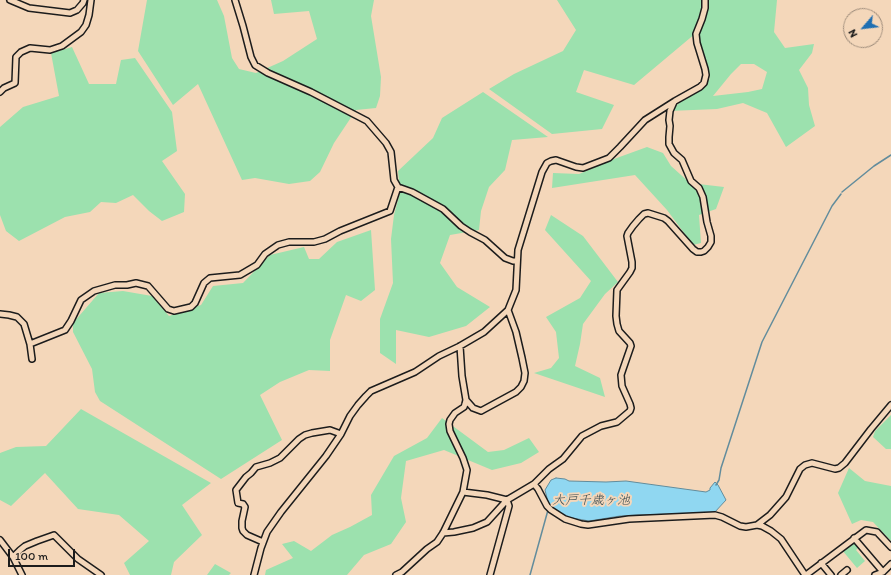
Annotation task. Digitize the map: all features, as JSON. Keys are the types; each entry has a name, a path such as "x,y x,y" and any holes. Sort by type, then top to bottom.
{"street":[{"path":"10,0 29,8 70,13 77,10 84,0"},
{"path":"0,92 4,88 15,83 16,57 21,52 30,48 50,50 62,46 81,32 86,25 91,7 91,0"},
{"path":"235,0 250,57 255,65 367,121 386,143 391,152 394,180 398,187 412,192 443,209 461,226 486,240 505,258 517,261"},
{"path":"254,575 263,542 277,517 326,456 341,434 350,416 371,391 416,372 439,356 484,332 508,310 516,290 518,250 542,172 548,163 556,160 583,168 609,158 645,120 694,91 704,83 706,75 696,43 696,34 702,19 706,0"},
{"path":"443,533 473,528 487,522 507,500 534,484 549,469 563,459 582,436 601,426 617,422 630,411 630,404 622,386 621,375 631,346 619,331 617,324 616,293 632,268 627,236 633,226 644,214 648,213 664,218 668,221 697,252 704,251 711,242 703,197 699,188 691,181 682,160 674,153 669,144 670,111 675,101"},
{"path":"30,344 65,330 81,300 94,291 115,285 136,283 148,286 168,309 174,311 191,307 195,303 204,282 210,278 240,275 257,264 264,254 278,245 289,242 314,242 325,239 340,231 390,211 398,187"},
{"path":"466,400 473,408 481,411 516,392 522,387 525,373 516,332 508,310"},
{"path":"0,314 17,317 24,324 30,344 32,359"},
{"path":"396,575 402,572 423,552 437,542 463,492 467,470 450,431 449,424 455,413 464,407 466,400 462,376 460,346"},
{"path":"757,525 770,516 786,497 800,469 812,463 834,468 839,468 846,463 870,429 891,405"},
{"path":"263,542 247,535 243,531 242,521 245,507 243,504 238,503 236,490 256,467 280,458 305,435 330,430 341,434"},
{"path":"534,484 551,510 565,519 581,524 629,519 715,516 722,517 740,526 762,526 781,539 806,575 866,530 877,532 891,547"},
{"path":"463,492 487,495 507,500"},
{"path":"490,575 509,506 507,500"},
{"path":"14,557 25,546 54,535 78,559 101,575"},
{"path":"854,538 883,572"},
{"path":"0,540 14,557 22,575"},
{"path":"821,563 831,575"},
{"path":"875,575 883,572 891,564"},
{"path":"841,575 846,570"}],"green space":[{"path":"147,0 217,0 224,16 232,58 239,69 256,73 283,61 317,39 309,11 274,14 271,0 374,0 371,16 381,77 380,96 376,108 356,110 334,143 320,172 310,181 289,184 255,178 242,180 198,84 173,105 138,51"},
{"path":"557,0 777,0 774,32 785,48 814,44 812,53 799,70 808,88 809,105 815,126 786,147 767,113 743,103 717,109 669,111 710,79 696,33 634,85 584,70 576,92 614,105 602,129 552,134 489,89 514,74 563,51 576,30","holes":["741,64 754,64 767,72 762,89 713,96"]},
{"path":"72,47 89,84 116,84 121,60 135,58 172,112 177,151 162,161 185,194 184,212 162,221 149,211 133,195 116,203 101,202 90,212 65,217 19,241 6,231 0,215 0,127 23,107 59,96 51,53"},
{"path":"483,92 548,137 512,140 505,170 489,187 481,211 479,230 450,235 440,263 457,287 490,307 466,326 429,337 396,330 396,364 380,353 380,319 393,283 391,239 394,215 400,192 398,171 433,138 442,118"},
{"path":"647,147 663,153 671,166 690,183 724,187 716,209 699,215 701,243 693,245 667,210 635,175 552,188 553,173 579,174"},
{"path":"551,215 583,236 618,282 605,294 583,324 575,366 600,378 605,397 534,373 551,368 559,358 556,332 546,317 580,298 591,281 545,230"},
{"path":"371,230 375,290 361,301 346,295 330,340 330,371 309,370 280,382 260,395 282,440 221,479 100,401 95,392 92,369 73,332 73,323 99,293 123,291 152,296 169,316 201,305 213,286 243,283 270,255 304,247 309,259 319,259 337,242"},
{"path":"81,409 211,483 182,505 202,535 174,562 171,575 130,575 124,563 149,541 119,515 78,509 45,473 11,506 0,500 0,453 16,447 46,446"},
{"path":"891,415 891,449 886,449 873,437 875,431"},
{"path":"442,418 488,452 504,450 529,438 539,452 521,463 492,470 444,450 406,461 401,498 406,522 391,544 364,555 347,575 265,575 266,570 293,558 282,544 294,541 311,551 332,535 372,515 371,495 394,456 427,438"},
{"path":"849,468 865,481 891,486 891,541 873,522 861,520 852,524 838,493"},
{"path":"854,541 859,547 856,550 865,561 857,568 842,550"},
{"path":"215,564 231,573 229,575 207,575"}],"water":[{"name":"大戸千歳ヶ池","path":"556,478 569,481 626,481 706,492 710,490 715,482 726,500 714,513 620,516 589,521 567,517 551,506 548,502 545,490 551,480"}],"waterway":[{"path":"842,192 874,166 891,155"},
{"path":"716,485 719,480 721,468 762,342 832,206 841,194"},
{"path":"530,575 548,510"}]}
